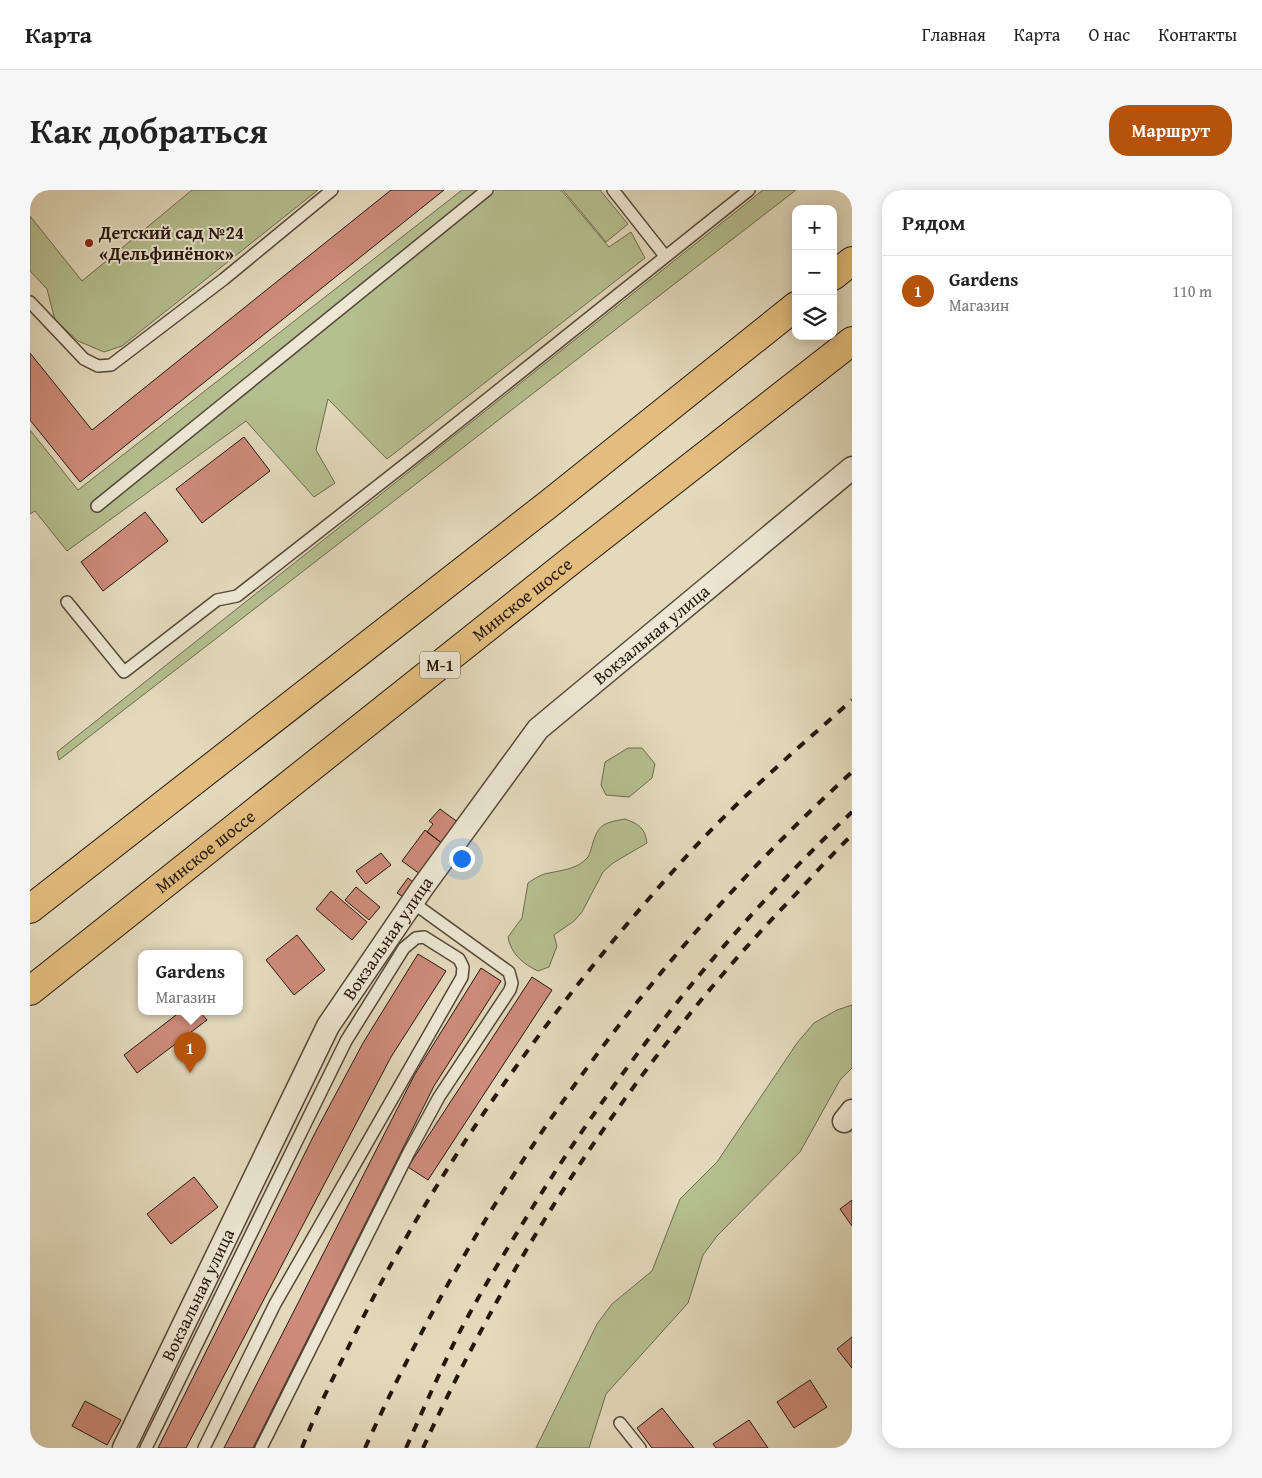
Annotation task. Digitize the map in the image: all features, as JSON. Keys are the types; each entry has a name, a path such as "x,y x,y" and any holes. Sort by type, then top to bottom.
{"highway":[{"path":"837,273 852,261"},
{"path":"30,909 550,503 792,309"},
{"name":"Минское шоссе","path":"30,991 573,559 852,341"}],"street":[{"name":"Вокзальная улица","path":"124,1448 328,1026 412,902 538,729 852,468"}],"lane":[{"path":"30,302 84,359 98,366 111,364 224,279 332,190"},
{"path":"97,506 487,190"},
{"path":"613,190 664,256"},
{"path":"67,602 124,672 217,600 237,596 749,190"},
{"path":"261,1448 435,1105 510,990 512,984 509,972 412,902"},
{"path":"146,1448 346,1041 404,948 416,938 424,937 459,959 463,967 462,977 275,1304 204,1448"},
{"path":"620,1423 640,1448"}],"green space":[{"path":"192,190 318,190 122,346 104,352 78,341 55,320 47,289 30,271 30,216 82,281"},
{"path":"462,190 561,190 609,247 631,232 645,258 387,459 328,399 316,450 335,483 314,497 246,421 67,551 35,511 30,514 30,430 78,490"},
{"path":"563,190 600,190 628,224 606,242"},
{"path":"763,190 796,190 59,760 57,752"},
{"path":"628,748 642,748 655,764 652,778 629,797 606,795 601,785 605,762"},
{"path":"625,819 643,830 647,843 613,863 603,872 582,912 574,921 554,935 557,946 549,967 538,971 527,965 518,958 508,937 522,918 528,883 543,874 580,864 588,857 596,833 602,826"},
{"path":"852,1005 852,1068 840,1080 800,1152 717,1236 703,1255 688,1303 606,1394 589,1448 536,1448 597,1324 612,1304 652,1271 680,1199 717,1162 797,1043 814,1023 837,1010"}],"building":[{"path":"391,190 444,190 80,482 30,420 30,353 92,430"},
{"path":"244,437 270,471 202,523 176,489"},
{"path":"145,512 168,541 103,591 81,562"},
{"path":"440,809 459,823 443,844 427,832 433,824 429,821"},
{"path":"425,830 443,844 420,874 402,861"},
{"path":"381,853 391,865 366,884 356,871"},
{"path":"408,878 415,884 405,898 397,893"},
{"path":"356,887 380,907 369,920 345,900"},
{"path":"331,891 367,922 352,940 316,909"},
{"path":"297,935 325,970 294,995 266,960"},
{"path":"418,954 446,971 391,1057 186,1448 158,1448 316,1131 363,1043"},
{"path":"481,968 501,981 434,1086 253,1448 224,1448 415,1074"},
{"path":"532,977 552,990 428,1180 408,1167"},
{"path":"176,1015 203,1015 207,1020 137,1073 124,1055"},
{"path":"194,1177 218,1207 171,1244 147,1214"},
{"path":"852,1200 852,1226 840,1209"},
{"path":"852,1337 852,1368 837,1349"},
{"path":"810,1380 827,1407 794,1428 777,1402"},
{"path":"85,1401 121,1420 107,1445 72,1426"},
{"path":"662,1408 694,1448 652,1448 637,1428"},
{"path":"749,1420 768,1448 716,1448 713,1444"}],"railway":[{"path":"302,1448 347,1350 417,1218 498,1092 542,1032 587,973 684,859 766,777 852,700"},
{"path":"365,1448 411,1353 461,1261 515,1172 574,1085 638,1002 705,922 776,845 852,772"},
{"path":"406,1448 455,1341 483,1289 534,1205 604,1099 721,949 763,902 852,812"},
{"path":"423,1448 459,1373 498,1300 584,1158 632,1089 682,1023 736,959 852,835"}],"place":[{"name":"Детский сад №24 «Дельфинёнок»","path":"89,243"},
{"name":"Gardens","path":"190,1073"}]}
